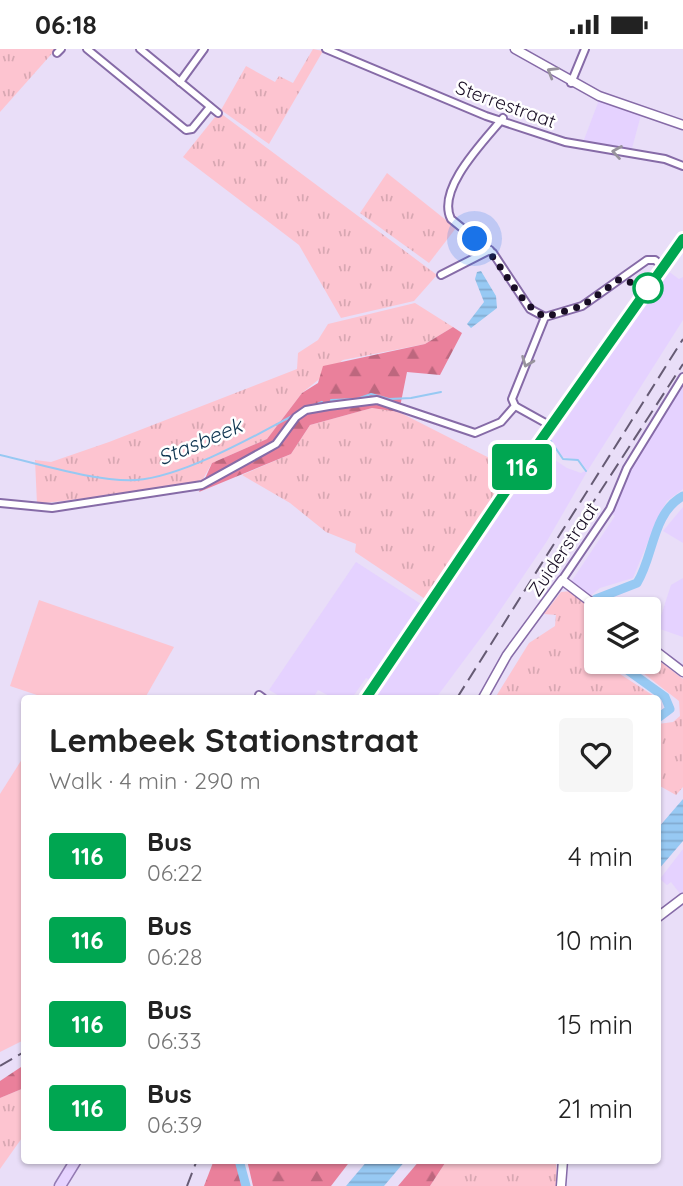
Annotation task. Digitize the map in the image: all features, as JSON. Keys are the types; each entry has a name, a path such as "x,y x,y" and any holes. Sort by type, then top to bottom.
{"main road":[{"path":"368,695 551,426 683,239"},
{"path":"60,1186 74,1164"}],"street":[{"path":"87,49 186,130 191,129 210,107"},
{"path":"141,49 218,113"},
{"path":"180,82 204,49"},
{"name":"Sterrestraat","path":"326,49 486,115 503,118 565,142 665,159 683,166"},
{"path":"515,49 571,83 683,125"},
{"path":"571,83 585,49"},
{"path":"503,118 461,170 447,200 447,212 451,219 490,250 530,309 545,317 582,306 647,260 655,260 663,267"},
{"path":"441,275 490,250"},
{"path":"545,317 512,399 514,406 551,426"},
{"name":"Zuiderstraat","path":"485,695 507,655 610,509 627,468 683,377"},
{"path":"0,503 51,508 202,485 276,444 296,417 306,410 377,400 475,433 501,422 514,406"},
{"path":"562,580 584,597"},
{"path":"661,655 683,672"},
{"path":"661,915 683,898"},
{"path":"561,1186 563,1164"}],"shaded area":[{"path":"599,100 641,115 631,152 582,145"},
{"path":"668,271 679,279 683,277 683,320 588,470 547,541 491,624 438,695 376,695 543,452 567,468 581,473 587,470 579,460 563,457 551,441"},
{"path":"683,384 683,489 667,501 659,515 633,578 600,588 590,596 571,582 615,516 612,514 635,461"},
{"path":"683,507 683,543 663,531"},
{"path":"356,562 421,604 370,680 366,678 354,695 327,695 318,690 315,695 278,695 269,690"},
{"path":"683,578 683,637 661,629 661,616 671,585"},
{"path":"683,849 683,893 681,895 671,882 667,885 661,878"}],"green space":[{"path":"0,49 56,49 0,112"},
{"path":"313,49 323,51 269,144 221,110 246,66 275,82 279,76 293,83"},
{"path":"219,112 437,275 414,301 341,318 299,245 183,157"},
{"path":"387,173 456,228 429,263 360,213"},
{"path":"415,303 453,327 425,344 343,360 302,393 267,439 212,463 203,479 181,487 37,504 35,460 51,462 109,442 297,369 298,353 318,340 328,324"},
{"path":"453,327 462,333 440,375 407,372 399,412 372,408 310,425 291,454 199,492 212,463 267,439 302,393 318,383 323,366 425,344"},
{"path":"372,408 399,412 511,469 425,599 355,552 356,544 326,532 290,503 242,475 291,454 310,425"},
{"path":"571,591 584,601 584,674 620,674 652,695 497,695 529,643 555,626 556,615 544,614 561,592"},
{"path":"39,600 174,647 147,695 37,695 10,686"},
{"path":"661,662 683,679 683,787 676,795 661,787 661,724 673,722 680,716 679,701 644,674 661,674"},
{"path":"21,761 21,1042 0,1052 0,794"},
{"path":"21,1067 21,1089 0,1098 0,1081"},
{"path":"21,1089 21,1139 0,1169 0,1098"},
{"path":"212,1164 237,1164 242,1186 204,1186"},
{"path":"248,1164 348,1164 331,1186 253,1186"},
{"path":"417,1164 444,1164 430,1186 398,1186"},
{"path":"444,1164 556,1164 557,1186 430,1186"}],"water":[{"path":"481,271 496,296 497,308 471,328 467,324 484,302 475,279 477,272"},
{"path":"683,799 683,841 661,867 661,825"},
{"path":"365,1164 403,1164 384,1186 346,1186"}],"waterway":[{"name":"Stasbeek","path":"331,400 357,399 371,394 389,399 411,398 441,392"},
{"name":"Stasbeek","path":"298,412 322,402"},
{"name":"Stasbeek","path":"0,455 86,475 136,480 174,472 195,464 294,415"},
{"name":"Stasbeek","path":"550,440 563,459 578,460 586,471"},
{"path":"601,597 637,583 659,524 665,513 683,496"},
{"path":"633,674 665,697 670,709 661,716"},
{"path":"240,1164 246,1186"}],"railway":[{"path":"459,695 683,339"},
{"path":"542,581 683,364"},
{"path":"0,1066 21,1054"},
{"path":"187,1186 195,1164"}],"bus line":[{"name":"116","path":"368,695 524,464 683,239"}],"route":[{"path":"475,239 493,253 530,309 545,317 582,306 620,279 648,288"}]}
